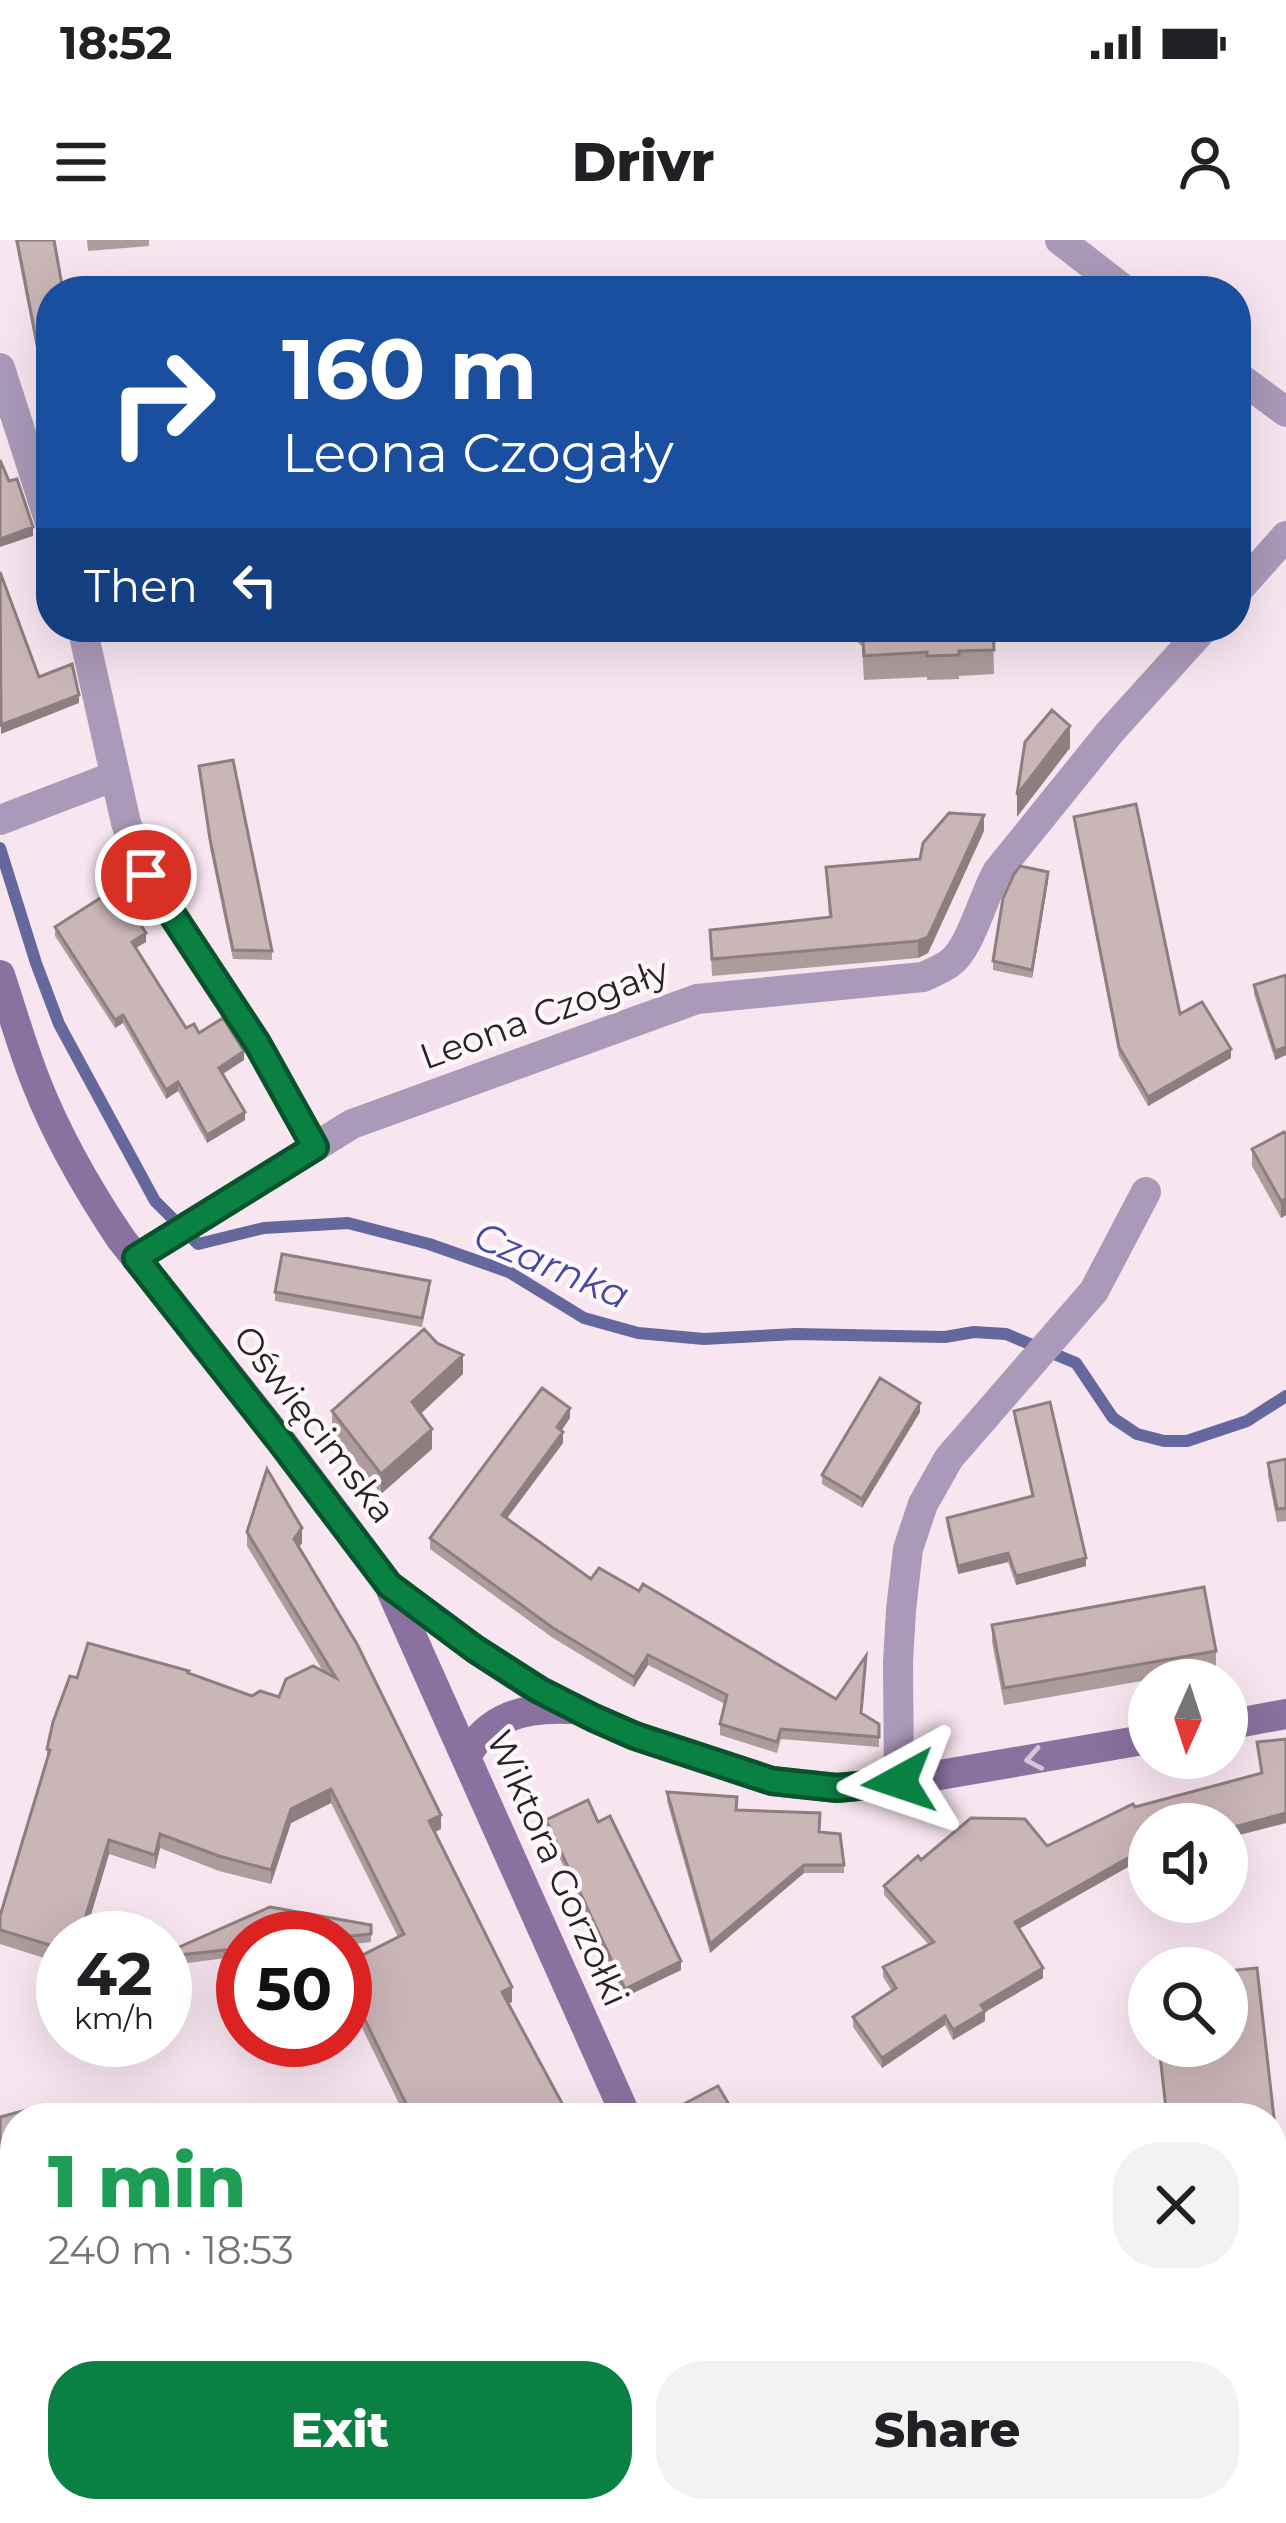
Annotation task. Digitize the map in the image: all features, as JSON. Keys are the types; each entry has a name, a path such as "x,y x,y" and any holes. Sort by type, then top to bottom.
{"main road":[{"name":"Oświęcimska","path":"0,975 35,1081 100,1207 389,1585 475,1649 539,1690 635,1736 772,1781 837,1788 899,1782 1128,1743"},
{"name":"Wiktora Gorzołki","path":"389,1585 620,2103"},
{"path":"466,1757 483,1731 495,1724 520,1713 575,1709"},
{"path":"1248,1721 1286,1714"}],"street":[{"path":"1060,240 1107,276"},
{"path":"0,368 36,480"},
{"path":"1251,386 1286,412"},
{"path":"1251,575 1286,536"},
{"path":"85,642 126,823 146,875 257,1043 315,1147"},
{"name":"Leona Czogały","path":"136,1258 352,1124 697,999 922,977 951,962 965,946 997,872 1110,732 1191,642"},
{"path":"0,820 115,776"},
{"path":"899,1782 898,1662 908,1549 922,1504 949,1458 1094,1291 1146,1192"}],"building":[{"path":"17,240 54,240 60,276 36,276 36,339"},
{"path":"0,460 9,481 17,479 33,527 0,539"},
{"path":"0,572 39,677 72,664 79,695 1,725"},
{"path":"863,642 994,642 994,650 959,651 959,655 864,656"},
{"path":"1052,710 1070,726 1017,795 1025,742"},
{"path":"233,760 272,951 233,950 210,839 199,766"},
{"path":"1136,804 1180,1014 1202,1002 1231,1049 1148,1097 1119,1047 1074,817"},
{"path":"949,813 984,815 928,937 712,959 710,930 831,917 826,867 920,859 923,843"},
{"path":"1020,866 1048,872 1032,970 993,961 1003,898"},
{"path":"116,888 146,933 132,942 186,1028 194,1024 199,1033 223,1018 244,1051 219,1068 245,1112 207,1135 178,1082 166,1090 123,1015 115,1020 55,927"},
{"path":"1286,975 1286,1047 1275,1051 1254,985"},
{"path":"1284,1132 1286,1198 1281,1201 1252,1149"},
{"path":"282,1254 430,1281 422,1318 275,1292"},
{"path":"424,1329 437,1343 463,1355 412,1402 432,1429 381,1474 332,1411"},
{"path":"880,1378 920,1403 862,1499 822,1475"},
{"path":"542,1388 570,1408 557,1427 563,1432 502,1515 591,1579 599,1568 639,1591 643,1584 836,1699 866,1656 861,1713 879,1724 879,1737 781,1729 777,1742 720,1724 727,1695 648,1655 634,1677 553,1628 430,1538"},
{"path":"1050,1402 1086,1558 1016,1576 1008,1553 958,1566 947,1518 1033,1496 1014,1411"},
{"path":"1286,1459 1286,1508 1277,1509 1268,1463"},
{"path":"267,1469 302,1528 294,1539 357,1644 441,1815 429,1821 512,1987 502,1992 562,2103 406,2103 372,2034 372,1950 404,1934 331,1789 291,1809 271,1870 160,1834 155,1855 109,1840 87,1911 36,1911 36,1941 0,1930 0,1916 50,1750 53,1722 70,1676 77,1678 88,1643 189,1671 252,1696 260,1691 279,1697 286,1679 313,1666 336,1678 247,1532"},
{"path":"1204,1587 1216,1651 1170,1659 1128,1659 1128,1666 1004,1688 992,1625"},
{"path":"1286,1739 1286,1813 1248,1823 1248,1803 1150,1803 1262,1773 1257,1742"},
{"path":"667,1792 737,1797 736,1810 820,1813 819,1832 840,1834 844,1865 804,1865 710,1944"},
{"path":"588,1800 598,1822 610,1816 681,1961 625,1989 546,1820"},
{"path":"1128,1806 1128,1858 1015,1922 1043,1968 981,2005 985,2011 953,2030 945,2016 882,2058 853,2017 896,1988 883,1967 934,1942 884,1886 971,1818 1025,1819 1047,1846"},
{"path":"216,1931 216,1951 192,1954 192,1941"},
{"path":"1257,1968 1272,2103 1165,2103 1161,2067 1248,2067 1248,1969"},
{"path":"718,2086 728,2103 686,2103"}],"waterway":[{"name":"Czarnka","path":"0,848 59,1024 155,1201 198,1244 264,1228 348,1223 509,1272 584,1318 638,1333 704,1339 1006,1334 1076,1363 1113,1418 1137,1434 1164,1441 1187,1441 1247,1421 1286,1396"}],"route":[{"path":"146,875 257,1043 315,1147 136,1258 389,1585 539,1690 635,1736 772,1781 837,1788 899,1782"}]}
